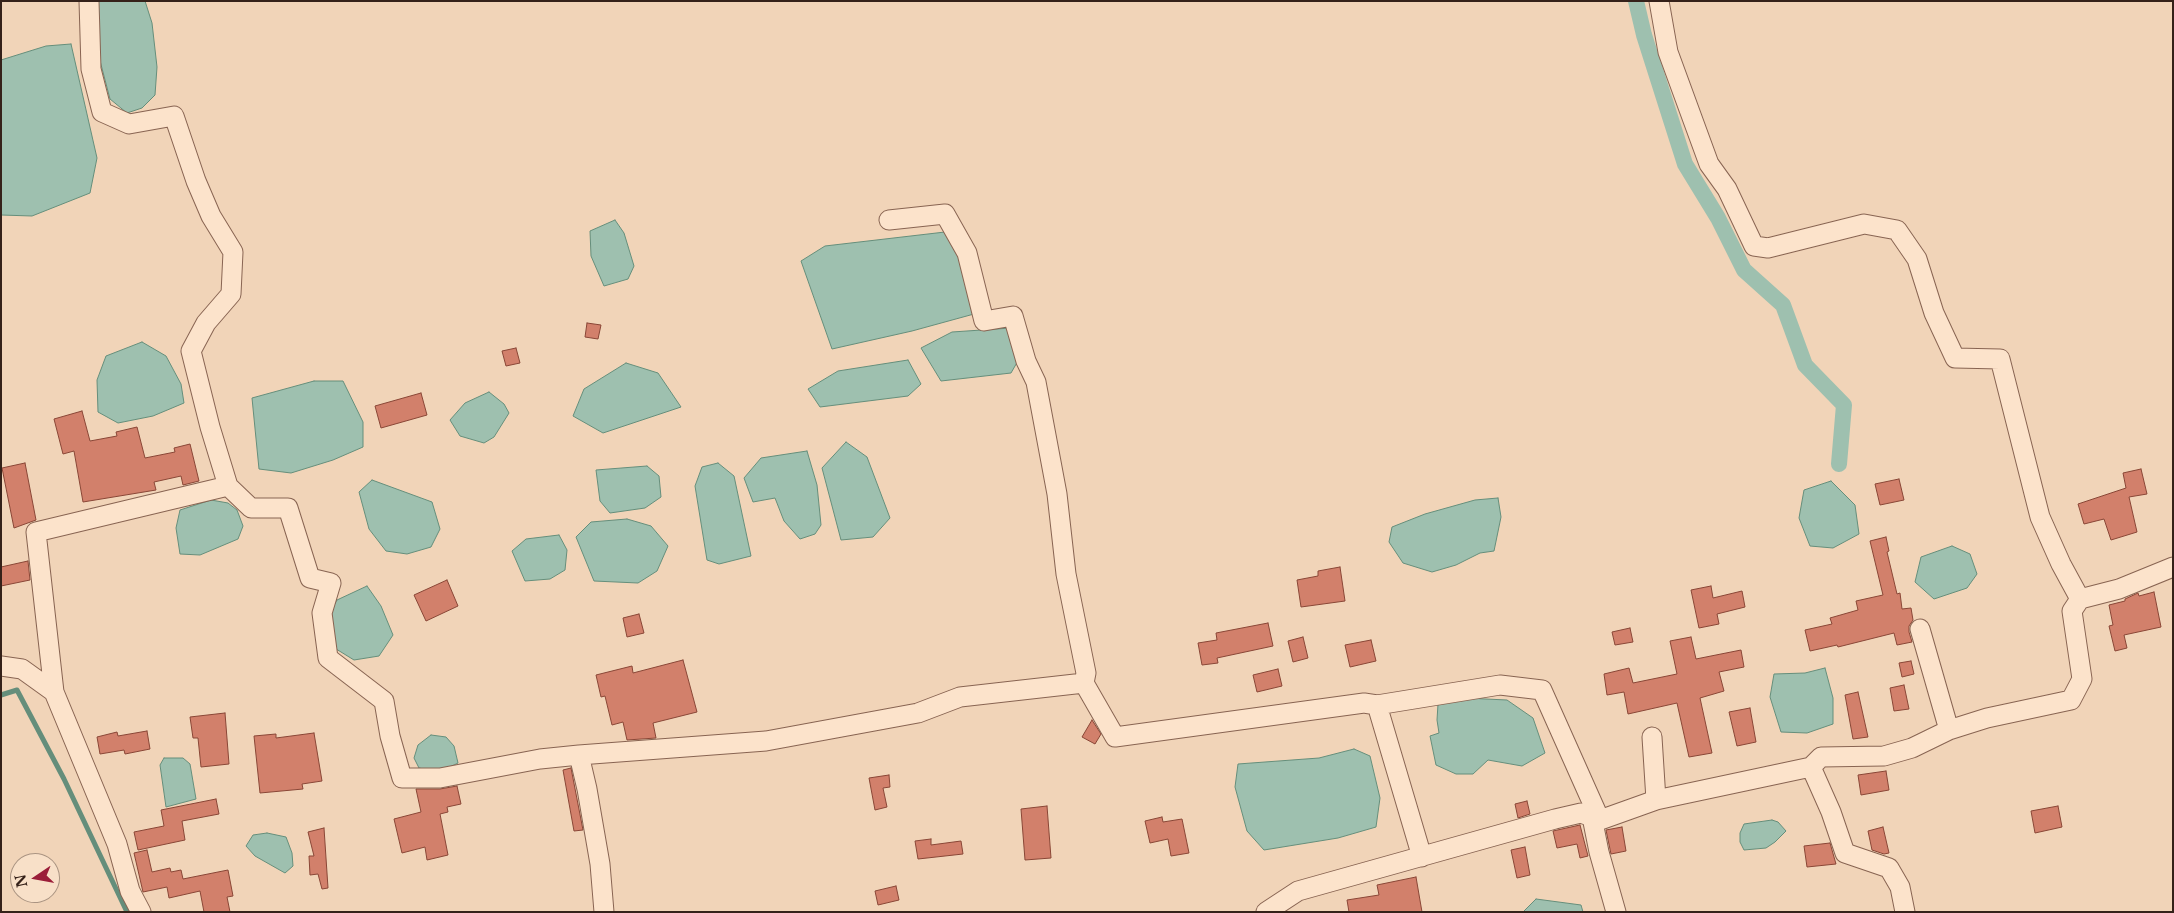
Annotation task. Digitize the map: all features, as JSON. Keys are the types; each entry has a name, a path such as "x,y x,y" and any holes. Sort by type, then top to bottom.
{"street":[{"path":"89,1 91,70 102,112 129,124 174,116 207,207 233,252 232,294 206,323 191,351 210,427 228,486 252,508 288,508 310,578 331,583 322,613 328,658 384,701 390,736 402,778 440,778 540,759 579,755 766,741 918,712 960,697 1084,683"},
{"path":"1659,1 1668,52 1710,164 1727,189 1754,246 1768,248 1864,224 1896,230 1917,259 1934,313 1955,358 2000,359 2040,516 2060,564 2080,599"},
{"path":"889,220 945,214 967,253 984,320 1013,316 1026,361 1036,382 1057,494 1066,574 1086,673 1084,683 1115,737 1364,704 1377,705 1500,685 1542,690 1596,818 1599,852 1616,912"},
{"path":"140,912 130,891 117,844 54,692 36,532 228,486"},
{"path":"1266,912 1298,892 1581,813 1596,818 1656,800 1811,767 1821,757 1884,756 1912,748 1949,730 1986,718 2071,700 2082,679 2072,611 2080,599 2119,589 2173,567"},
{"path":"1920,629 1949,730"},
{"path":"1,666 22,669 54,692"},
{"path":"1377,705 1422,857"},
{"path":"1652,738 1656,800"},
{"path":"579,755 587,788 600,864 604,912"},
{"path":"1811,767 1831,812 1845,853 1889,868 1900,887 1905,912"}],"shaded area":[{"path":"97,1 145,1 152,23 157,67 155,95 142,108 127,113 110,99 98,53"},
{"path":"71,44 97,158 90,193 32,216 1,215 1,60 46,46"},
{"path":"615,220 624,233 634,266 628,279 604,286 591,256 590,231"},
{"path":"945,232 962,261 974,314 912,331 832,349 801,261 825,246"},
{"path":"1011,328 1019,359 1011,373 941,381 921,348 952,332"},
{"path":"142,342 166,356 181,384 184,403 153,416 118,423 98,412 97,380 106,356"},
{"path":"908,360 921,384 908,396 820,407 808,389 838,371"},
{"path":"626,363 658,373 681,407 603,433 573,416 584,389"},
{"path":"314,381 343,381 363,422 363,447 333,460 291,473 259,469 252,398"},
{"path":"489,392 504,404 509,413 494,437 484,443 460,436 450,420 465,403"},
{"path":"846,442 867,457 890,518 873,537 841,540 822,468"},
{"path":"807,451 817,485 821,525 815,534 800,539 784,521 775,498 753,502 744,478 761,458"},
{"path":"718,463 734,476 751,556 719,564 707,560 695,486 702,467"},
{"path":"647,466 659,476 661,497 645,508 610,513 600,501 596,470"},
{"path":"372,480 432,502 440,529 431,547 407,554 386,551 369,529 359,492"},
{"path":"1831,481 1855,505 1859,534 1833,548 1810,546 1799,518 1804,490"},
{"path":"1498,498 1501,517 1494,551 1480,553 1456,565 1432,572 1403,563 1389,542 1392,527 1425,514 1475,500"},
{"path":"211,500 228,503 237,510 243,526 238,539 200,555 180,554 176,528 180,510"},
{"path":"627,519 651,526 668,546 657,571 638,583 594,581 576,537 591,522"},
{"path":"559,535 567,550 565,570 550,579 525,581 512,551 526,539"},
{"path":"1952,546 1970,554 1977,574 1967,588 1934,599 1915,582 1921,557"},
{"path":"367,586 381,606 393,635 379,656 354,660 328,644 328,616 337,600"},
{"path":"1825,668 1833,698 1833,724 1807,733 1781,732 1770,697 1774,674 1805,673"},
{"path":"1465,698 1507,700 1533,718 1545,753 1522,766 1488,760 1473,774 1456,774 1436,765 1430,736 1439,733 1437,720 1438,704"},
{"path":"431,735 446,737 454,746 458,763 448,768 433,771 419,768 414,758 418,745"},
{"path":"1354,749 1370,756 1380,798 1376,827 1338,838 1264,850 1247,831 1235,787 1238,764 1319,758"},
{"path":"164,758 183,758 190,764 196,799 166,807 160,765"},
{"path":"1772,820 1778,822 1786,831 1766,848 1744,850 1740,842 1740,833 1744,824"},
{"path":"267,833 286,837 292,853 293,866 285,873 255,856 246,846 253,835"},
{"path":"1536,899 1581,905 1583,912 1523,912"}],"building":[{"path":"587,323 601,325 598,339 585,337"},
{"path":"516,348 520,363 506,366 502,351"},
{"path":"421,393 427,415 381,428 375,406"},
{"path":"82,411 90,441 117,436 116,432 137,427 145,458 175,452 174,448 190,444 199,481 183,485 181,476 154,482 156,490 83,502 74,451 63,454 54,419"},
{"path":"25,463 36,520 14,528 2,468"},
{"path":"2141,469 2147,494 2129,497 2137,532 2111,540 2104,519 2084,524 2078,504 2126,488 2123,473"},
{"path":"1899,479 1904,500 1880,505 1875,484"},
{"path":"1886,537 1889,551 1887,552 1897,594 1900,593 1902,609 1911,608 1913,620 1909,626 1909,632 1912,642 1897,645 1894,633 1838,647 1837,645 1810,651 1805,630 1832,624 1830,618 1858,610 1856,601 1883,595 1870,541"},
{"path":"28,561 30,580 1,586 1,567"},
{"path":"1340,567 1345,601 1301,607 1297,580 1318,576 1318,571"},
{"path":"447,580 458,606 426,621 414,595"},
{"path":"1711,586 1713,598 1742,591 1745,607 1717,614 1719,624 1699,628 1691,590"},
{"path":"2154,592 2161,627 2124,635 2127,648 2115,651 2109,626 2113,625 2109,605 2125,601 2125,599 2138,593 2139,596"},
{"path":"639,614 644,633 627,637 623,618"},
{"path":"1268,623 1273,646 1217,658 1218,663 1202,665 1198,643 1217,640 1216,633"},
{"path":"1630,628 1633,642 1615,645 1612,632"},
{"path":"1303,637 1308,658 1293,662 1288,641"},
{"path":"1691,637 1696,659 1741,650 1744,667 1719,672 1724,691 1700,698 1712,753 1689,757 1677,703 1628,714 1624,692 1607,695 1604,674 1629,668 1633,683 1677,674 1670,641"},
{"path":"1371,640 1376,661 1350,667 1345,645"},
{"path":"683,660 697,712 653,723 656,738 627,740 623,722 612,725 605,696 601,697 596,675 632,666 633,673"},
{"path":"1911,661 1914,674 1902,677 1899,663"},
{"path":"1278,669 1282,686 1257,692 1253,675"},
{"path":"1904,685 1909,709 1894,711 1890,688"},
{"path":"1858,692 1868,737 1853,739 1845,695"},
{"path":"1750,708 1756,742 1737,746 1729,712"},
{"path":"225,713 229,764 201,767 198,738 193,738 190,717"},
{"path":"1092,720 1101,734 1095,744 1082,737"},
{"path":"147,731 150,749 125,754 124,750 100,754 97,737 117,732 118,736"},
{"path":"314,733 322,781 302,784 303,789 260,793 254,736 276,734 276,738"},
{"path":"571,768 583,830 574,831 563,770"},
{"path":"1886,771 1889,790 1861,795 1858,775"},
{"path":"889,775 890,787 883,788 887,807 875,810 869,778"},
{"path":"457,786 461,804 447,807 448,812 440,814 448,855 427,860 425,847 402,853 394,819 421,812 416,789 440,789"},
{"path":"216,799 219,814 182,821 185,840 138,850 134,832 164,826 161,810"},
{"path":"1527,801 1530,814 1518,818 1515,804"},
{"path":"1047,806 1051,858 1025,860 1021,809"},
{"path":"2058,806 2062,827 2035,833 2031,811"},
{"path":"1162,817 1163,822 1182,819 1189,853 1171,856 1168,839 1150,843 1145,821"},
{"path":"1580,825 1588,856 1580,858 1577,844 1557,848 1553,831"},
{"path":"1622,827 1626,851 1611,854 1606,830"},
{"path":"1883,827 1889,853 1884,854 1872,850 1868,831"},
{"path":"324,828 328,888 322,889 318,874 310,875 309,856 314,856 308,832"},
{"path":"931,839 931,845 961,841 963,854 918,859 915,841"},
{"path":"1830,843 1836,864 1807,867 1804,846"},
{"path":"1525,847 1530,875 1517,878 1511,850"},
{"path":"147,850 152,872 170,868 171,872 181,870 183,879 228,870 233,896 227,897 230,912 204,912 200,891 169,898 167,887 143,892 134,853"},
{"path":"1416,877 1422,912 1349,912 1347,900 1379,895 1377,885"},
{"path":"896,886 899,900 878,905 875,891"}],"waterway":[{"path":"1636,1 1644,35 1685,164 1718,218 1744,270 1783,305 1805,365 1844,405 1839,464"},
{"path":"1,695 17,690 64,779 127,912"}]}
